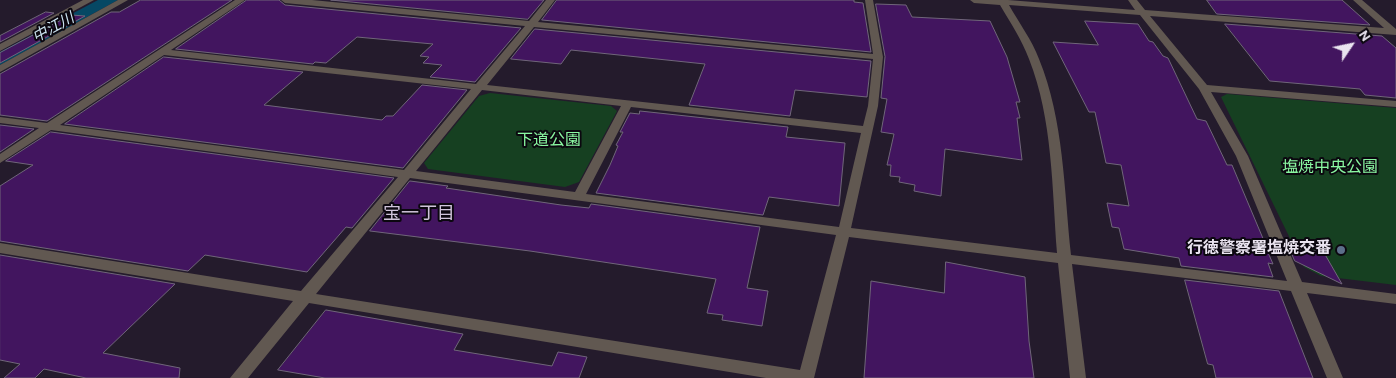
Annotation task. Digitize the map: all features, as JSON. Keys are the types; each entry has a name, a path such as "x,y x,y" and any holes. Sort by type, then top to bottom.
{"street":[{"path":"0,48 90,0"},
{"path":"0,69 124,0"},
{"path":"0,159 241,0"},
{"path":"285,0 878,57"},
{"path":"238,378 551,0"},
{"path":"0,248 806,378 868,130 878,57 869,0"},
{"path":"974,0 1395,32"},
{"path":"1132,0 1204,88 1242,156 1335,378"},
{"path":"1357,0 1395,32"},
{"path":"1002,1 1034,58 1048,104 1053,131 1064,260 1078,378"},
{"path":"162,52 868,130"},
{"path":"1204,88 1396,104"},
{"path":"579,196 627,104"},
{"path":"0,120 844,232 1396,299"}],"green space":[{"name":"下道公園","path":"490,93 611,106 617,111 579,182 565,187 428,169 424,163 479,96"},
{"name":"塩焼中央公園","path":"1227,94 1396,108 1396,285 1321,276 1304,267 1221,97"}],"water":[{"name":"中江川","path":"98,0 118,0 0,65 0,52"}],"building":[{"path":"141,0 232,0 47,121 0,115 0,74 111,12 119,12"},
{"path":"247,0 279,0 285,5 521,28 475,82 430,77 442,65 423,63 429,57 420,56 433,44 357,37 326,63 315,62 313,64 176,49"},
{"path":"331,0 544,0 528,19"},
{"path":"557,0 854,0 854,2 863,3 871,52 542,20"},
{"path":"1207,0 1342,0 1370,25 1217,14"},
{"path":"876,4 906,5 912,17 990,21 1007,57 1020,102 1016,102 1020,118 1017,118 1022,160 945,149 941,196 914,191 915,185 899,182 900,177 890,176 891,165 887,165 894,134 881,132 887,99 881,98 885,57"},
{"path":"46,12 54,13 0,42 0,36"},
{"path":"71,15 85,16 0,63 0,53"},
{"path":"1085,21 1138,24 1149,41 1153,42 1163,56 1168,58 1197,119 1206,121 1227,165 1232,165 1273,264 1268,263 1273,277 1181,266 1179,258 1124,249 1119,228 1112,227 1107,203 1129,206 1121,165 1106,163 1095,112 1089,112 1053,42 1098,45"},
{"path":"1225,24 1382,36 1396,48 1396,98 1365,95 1360,89 1270,81"},
{"path":"535,29 871,61 867,97 795,90 790,116 689,105 705,64 571,50 561,64 511,59"},
{"path":"164,57 303,72 264,105 382,120 386,116 393,116 422,85 467,90 403,168 65,124"},
{"path":"640,111 788,127 786,137 845,143 839,206 769,197 763,215 596,193 610,165 618,146 616,145 623,132 620,132 630,113 639,114"},
{"path":"0,125 34,129 0,152"},
{"path":"51,132 394,178 352,228 346,227 307,272 205,255 188,271 0,241 0,186 33,165 6,161"},
{"path":"410,181 561,205 589,208 591,204 760,227 747,288 768,291 762,326 722,320 723,315 707,313 716,279 530,251 370,231"},
{"path":"1290,249 1323,251 1342,284 1295,261"},
{"path":"0,255 175,284 103,353 180,368 179,378 86,378 44,369 35,378 4,378 20,364 0,360"},
{"path":"946,262 1025,277 1029,341 1034,378 864,378 871,281 944,293"},
{"path":"1185,280 1279,291 1313,378 1216,378 1213,365 1208,364"},
{"path":"326,310 463,334 454,350 552,366 558,352 587,357 579,378 325,378 278,370"}],"place":[{"name":"行徳警察署塩焼交番","path":"1341,250"}],"district":[{"name":"宝一丁目","path":"419,215"}]}
